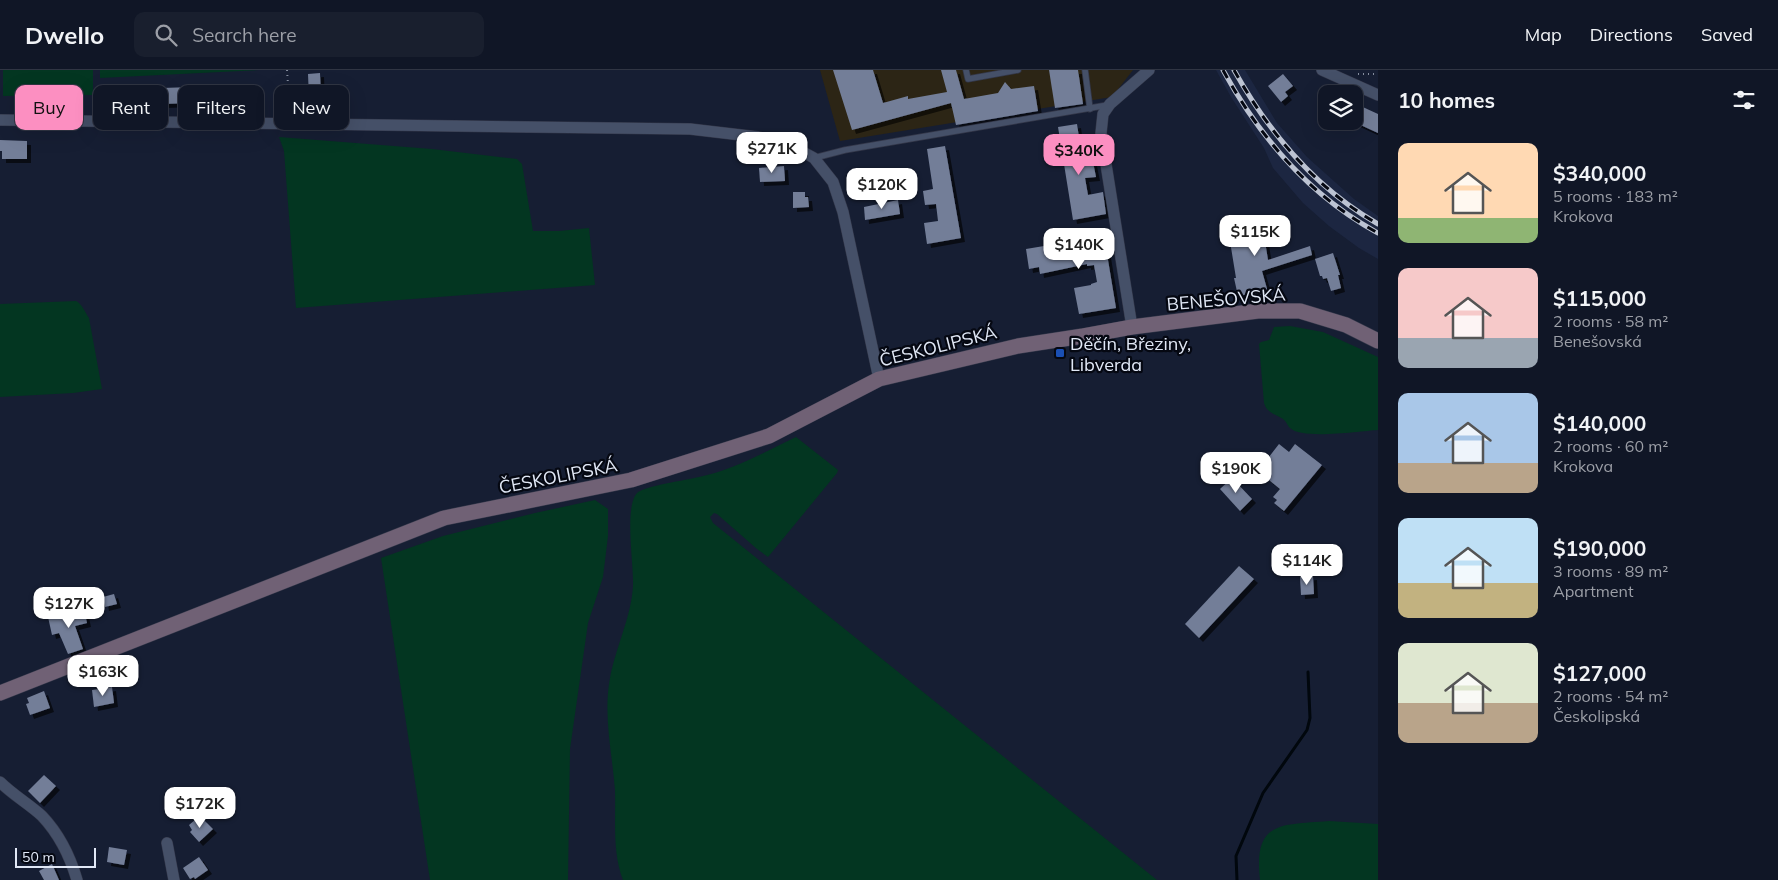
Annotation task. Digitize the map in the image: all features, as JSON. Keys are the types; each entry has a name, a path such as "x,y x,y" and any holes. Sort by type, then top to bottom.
{"main road":[{"name":"BENEŠOVSKÁ","path":"1132,327 1258,311 1300,311 1346,324 1378,341"},
{"name":"ČESKOLIPSKÁ","path":"0,693 444,518 631,480 769,436 879,379 1018,346 1132,327"}],"street":[{"path":"1132,327 1101,133 1103,114 1110,104 1149,70"},
{"path":"1322,70 1378,95"},
{"path":"0,120 274,124"},
{"path":"349,125 690,129 758,137 790,145 814,158 833,182 844,212 879,379"},
{"path":"0,782 41,816 58,835 67,852 77,880"},
{"path":"167,843 174,880"}],"lane":[{"path":"966,70 968,78 1018,70"},
{"path":"1085,70 1090,109"},
{"path":"814,158 845,150 1090,109 1110,104"}],"path":[{"path":"287,70 288,85"}],"shaded area":[{"path":"820,70 1133,70 1112,97 840,141"},
{"path":"1216,70 1245,70 1277,123 1307,157 1354,199 1378,216 1378,259 1329,226 1303,203 1273,168 1264,148"}],"green space":[{"path":"3,70 93,70 93,95 83,95 83,85 15,85 15,96 3,96"},
{"path":"100,70 259,70 100,78"},
{"path":"279,137 432,149 517,159 522,164 533,231 589,228 595,285 296,308 284,151"},
{"path":"76,301 82,306 89,318 102,389 73,393 0,397 0,304"},
{"path":"1290,326 1323,332 1378,357 1378,430 1306,434 1290,428 1283,419 1267,409 1264,403 1259,344 1269,340 1274,327"},
{"path":"796,437 838,470 768,557 714,513 710,517 713,523 1157,880 623,880 617,858 615,790 607,706 610,678 632,598 633,577 630,523 633,500 641,490 724,470"},
{"path":"595,500 608,509 608,536 603,577 588,623 570,749 568,880 430,880 381,558 443,536"},
{"path":"1329,821 1378,824 1378,880 1260,880 1259,860 1261,846 1266,836 1274,830 1297,823"}],"building":[{"path":"833,70 873,70 883,103 908,96 908,99 947,92 941,70 956,70 964,99 998,93 1005,82 1011,89 1034,86 1038,111 956,125 951,103 852,130"},
{"path":"1049,70 1078,70 1083,104 1055,108"},
{"path":"320,73 321,85 308,85 308,74"},
{"path":"1283,74 1293,86 1285,92 1288,96 1281,102 1268,86"},
{"path":"178,87 178,103 168,104 168,88"},
{"path":"1363,107 1378,114 1378,133 1363,126"},
{"path":"1077,124 1083,164 1093,162 1096,177 1085,178 1088,195 1103,192 1106,214 1073,220 1058,127"},
{"path":"0,140 27,141 27,159 2,159"},
{"path":"945,146 961,238 927,244 924,223 938,221 936,204 925,205 923,191 933,189 927,149"},
{"path":"784,166 785,181 760,182 759,168"},
{"path":"793,192 805,192 805,197 808,197 809,207 793,208"},
{"path":"898,200 900,214 865,220 864,207"},
{"path":"1261,216 1268,260 1310,246 1312,255 1262,271 1269,296 1258,299 1257,293 1238,296 1228,229 1242,227 1241,220"},
{"path":"1104,236 1116,308 1079,314 1074,288 1097,282 1094,265 1087,266 1087,264 1040,274 1039,267 1029,269 1026,249"},
{"path":"1333,253 1340,275 1338,275 1341,288 1331,291 1327,278 1323,279 1320,276 1315,259"},
{"path":"1279,444 1289,452 1295,444 1322,465 1284,511 1274,503 1277,500 1273,497 1280,489 1258,471"},
{"path":"1232,478 1252,499 1240,511 1220,489"},
{"path":"1239,566 1254,579 1199,638 1185,624"},
{"path":"1313,576 1314,594 1301,595 1300,577"},
{"path":"114,594 117,604 105,607 103,597"},
{"path":"84,609 87,623 75,626 83,649 68,654 59,633 52,635 48,617"},
{"path":"112,687 114,703 94,707 92,690"},
{"path":"44,691 50,708 30,715 26,704 29,703 27,698"},
{"path":"44,775 56,786 40,803 28,791"},
{"path":"196,819 200,823 203,819 213,829 199,842 190,832 192,830 189,825"},
{"path":"109,847 127,850 124,865 107,862"},
{"path":"199,857 208,870 195,879 194,877 190,879 183,868"},
{"path":"52,864 59,880 44,880 39,871"}],"waterway":[{"path":"1237,880 1236,856 1263,793 1307,730 1310,718 1308,672"}],"railway":[{"path":"1223,70 1253,119 1289,163 1330,201 1378,233"},
{"path":"1234,70 1262,116 1296,157 1334,194 1378,224"}],"place":[{"name":"Děčín, Březiny, Libverda","path":"1060,353"}]}
